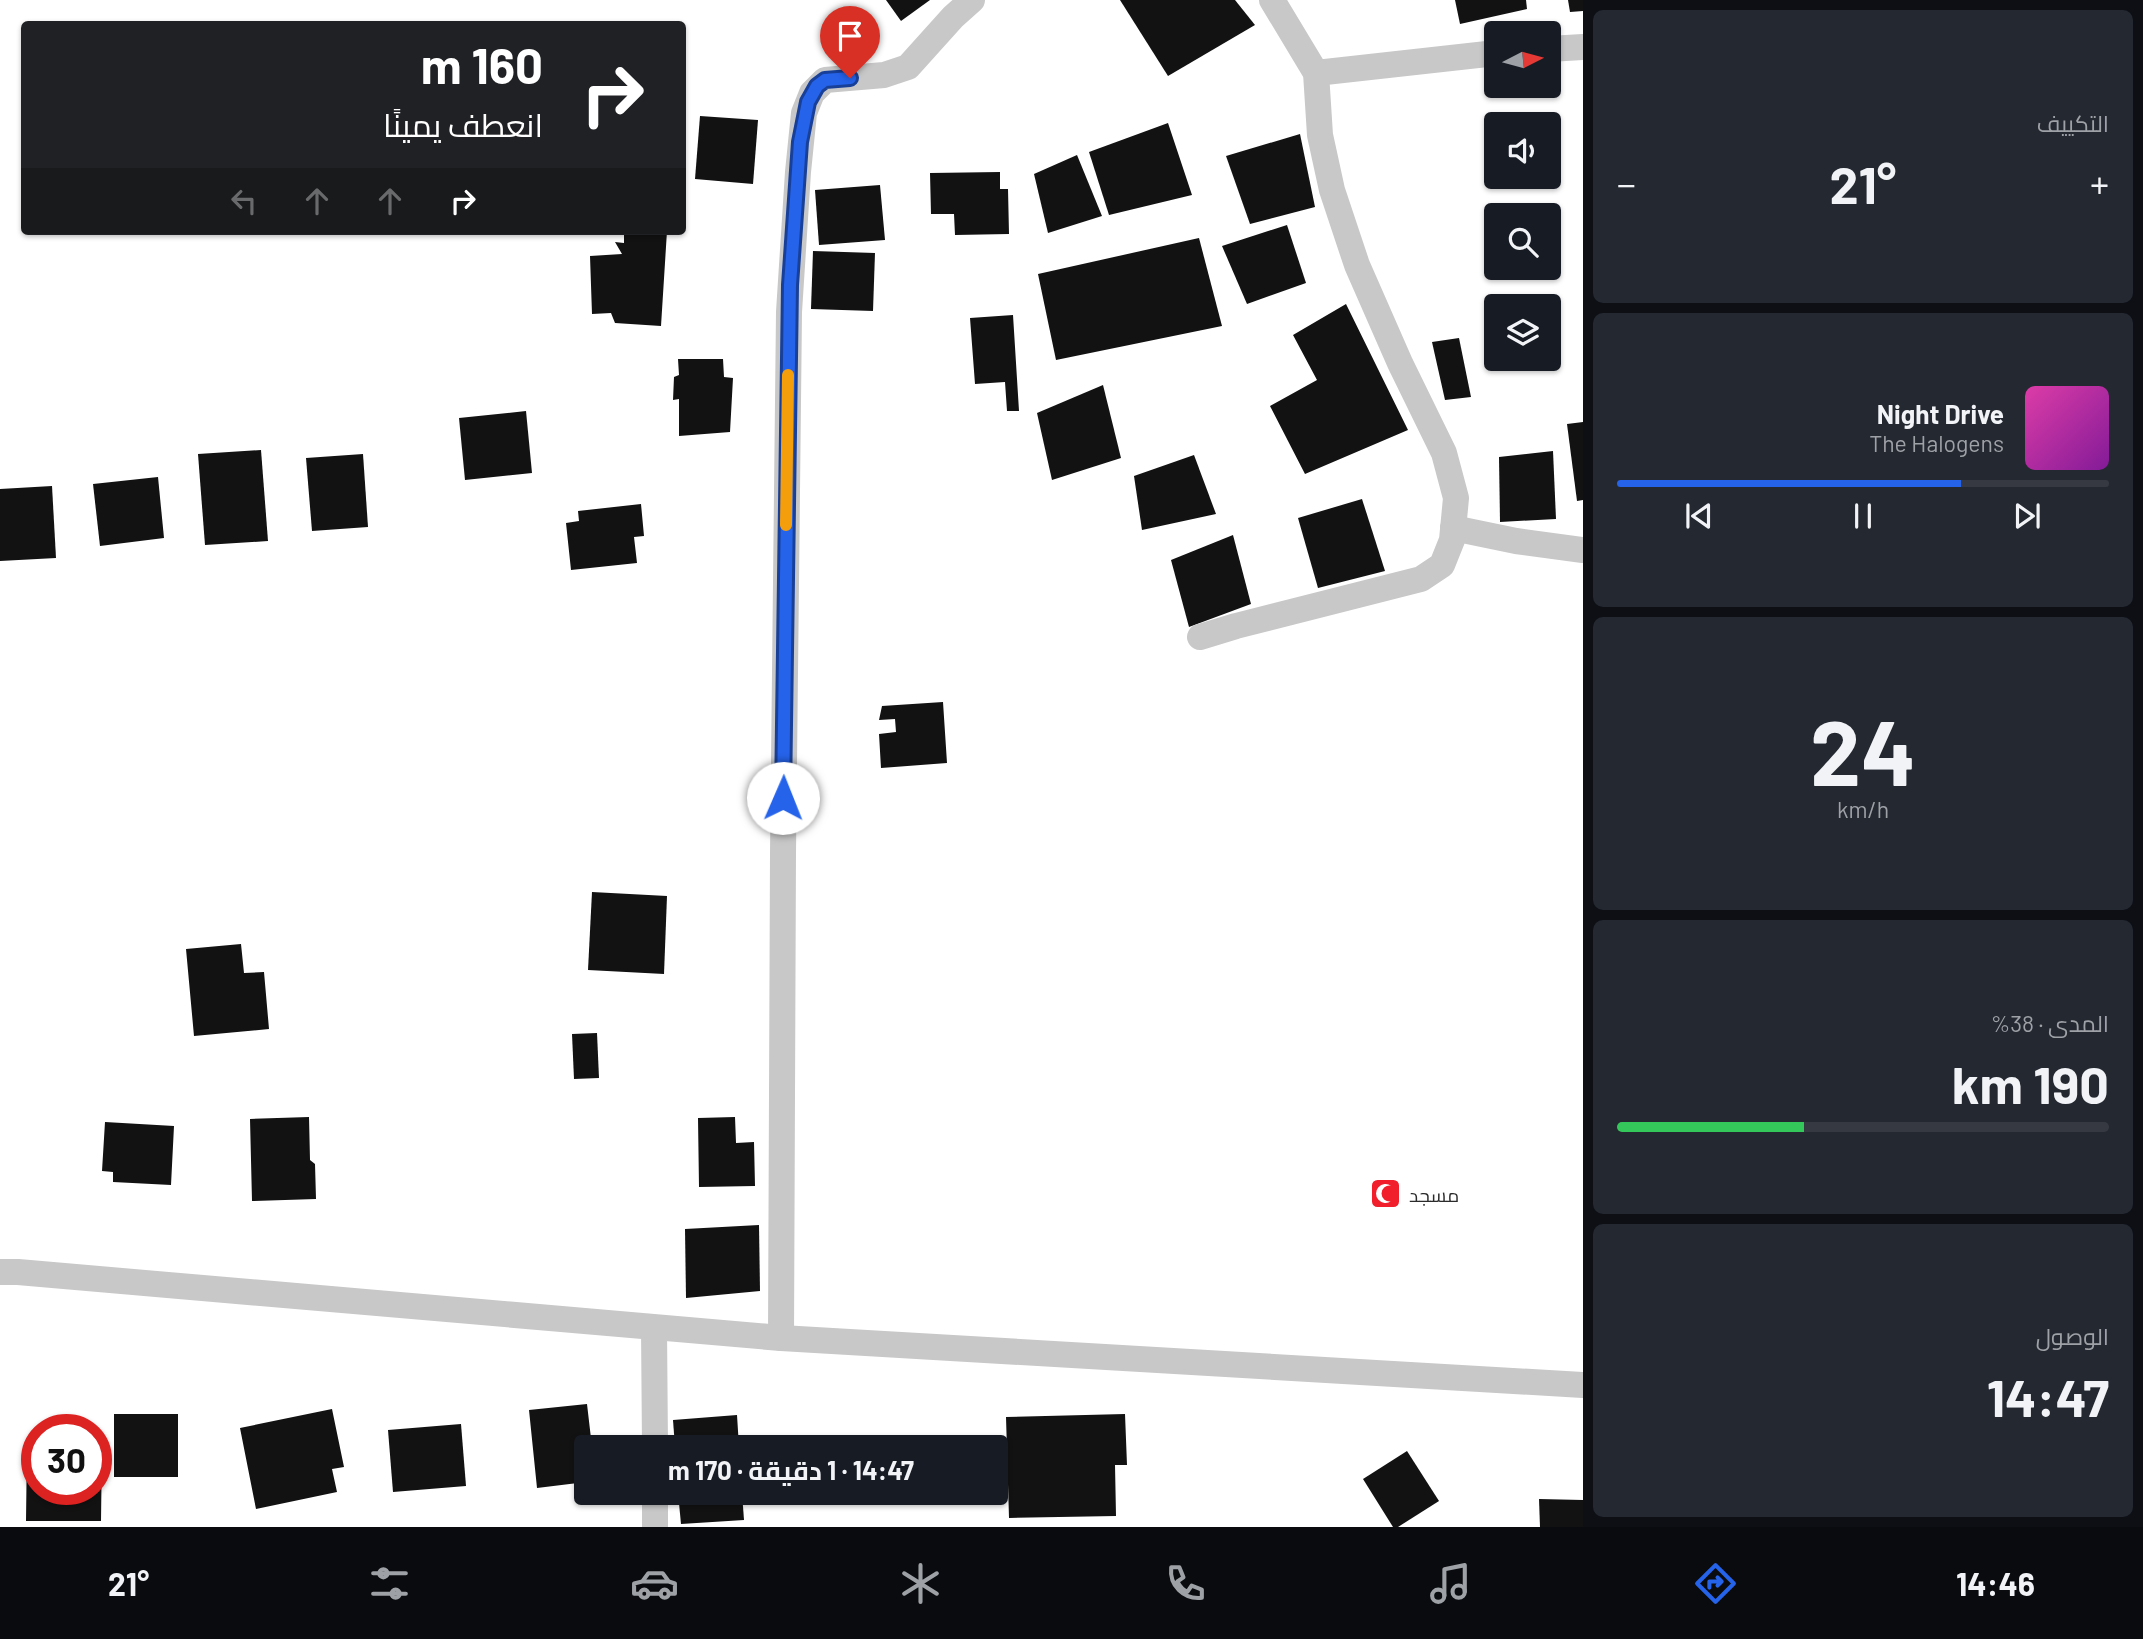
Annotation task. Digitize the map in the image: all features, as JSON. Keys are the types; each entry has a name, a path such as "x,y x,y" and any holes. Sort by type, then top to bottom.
{"street":[{"path":"781,1338 789,312 803,122 808,102 817,86 825,80 884,75 908,67 972,0"},
{"path":"1200,637 1421,579 1443,565 1452,540 1456,498 1444,453 1400,363 1357,265 1332,190 1320,135 1316,73 1272,0"},
{"path":"1561,48 1583,47"},
{"path":"1316,73 1484,54"},
{"path":"1453,528 1516,541 1583,550"},
{"path":"0,1272 211,1287 781,1338 1583,1384"},
{"path":"654,1328 655,1435"},
{"path":"655,1505 655,1527"}],"building":[{"path":"886,0 930,0 901,21"},
{"path":"1120,0 1235,0 1255,25 1168,76"},
{"path":"1455,0 1526,0 1527,9 1460,24"},
{"path":"1568,0 1583,0 1583,11 1570,12"},
{"path":"700,116 758,120 753,184 695,179"},
{"path":"1168,123 1192,195 1109,215 1089,152"},
{"path":"1300,134 1315,207 1250,224 1226,156"},
{"path":"1077,155 1102,216 1048,233 1034,174"},
{"path":"1000,172 1000,189 1008,189 1009,234 955,235 954,214 931,214 930,173"},
{"path":"880,185 885,240 819,245 815,190"},
{"path":"1287,225 1306,283 1247,304 1222,246"},
{"path":"624,235 667,235 661,326 615,323 611,313 592,314 590,256 622,254 615,242 624,243"},
{"path":"1199,238 1222,326 1056,360 1038,274"},
{"path":"813,251 875,253 873,311 811,309"},
{"path":"1346,304 1408,430 1305,474 1270,406 1317,380 1293,335"},
{"path":"1013,315 1019,411 1007,411 1005,382 975,384 970,318"},
{"path":"1459,338 1471,397 1445,400 1432,342"},
{"path":"678,359 723,359 724,377 733,378 730,432 679,436 679,399 673,400 674,377 679,375"},
{"path":"1103,385 1121,458 1052,480 1037,413"},
{"path":"526,411 532,473 465,480 459,418"},
{"path":"1583,422 1583,500 1577,501 1567,424"},
{"path":"261,450 268,541 205,545 198,454"},
{"path":"1553,451 1556,519 1500,522 1499,457"},
{"path":"363,454 368,527 312,531 306,458"},
{"path":"1194,455 1216,514 1142,530 1134,476"},
{"path":"158,477 164,538 100,546 93,484"},
{"path":"52,486 56,558 0,561 0,489"},
{"path":"1362,499 1385,571 1318,588 1298,518"},
{"path":"641,504 644,536 634,537 637,563 571,570 566,523 579,521 578,511"},
{"path":"1233,535 1251,604 1189,627 1171,560"},
{"path":"943,702 947,763 881,768 879,734 896,732 895,719 879,720 882,706"},
{"path":"592,892 667,896 664,974 588,970"},
{"path":"241,944 244,973 264,972 269,1029 194,1036 186,949"},
{"path":"597,1033 599,1078 574,1079 572,1034"},
{"path":"309,1117 310,1160 315,1164 316,1199 252,1201 250,1119"},
{"path":"735,1117 736,1143 754,1142 755,1186 699,1187 698,1118"},
{"path":"105,1122 174,1126 171,1185 113,1182 113,1172 102,1171"},
{"path":"759,1225 760,1291 686,1298 685,1229"},
{"path":"587,1404 591,1435 574,1435 574,1483 537,1488 529,1410"},
{"path":"332,1409 344,1467 332,1469 337,1492 256,1509 240,1428"},
{"path":"114,1414 178,1414 178,1477 114,1477"},
{"path":"1125,1414 1127,1465 1115,1465 1116,1516 1009,1518 1006,1417"},
{"path":"737,1415 738,1435 674,1435 673,1420"},
{"path":"461,1424 466,1486 393,1492 388,1430"},
{"path":"1407,1451 1439,1501 1398,1527 1393,1527 1363,1479"},
{"path":"1539,1499 1583,1500 1583,1527 1540,1527"},
{"path":"26,1505 101,1505 101,1521 26,1521"},
{"path":"679,1505 743,1505 744,1520 681,1524"}],"slow traffic":[{"path":"786,525 788,375"}],"place":[{"name":"مسجد","path":"1386,1194"}],"route":[{"path":"783,798 790,285 800,142 804,113 817,86 825,80 850,78"}]}
